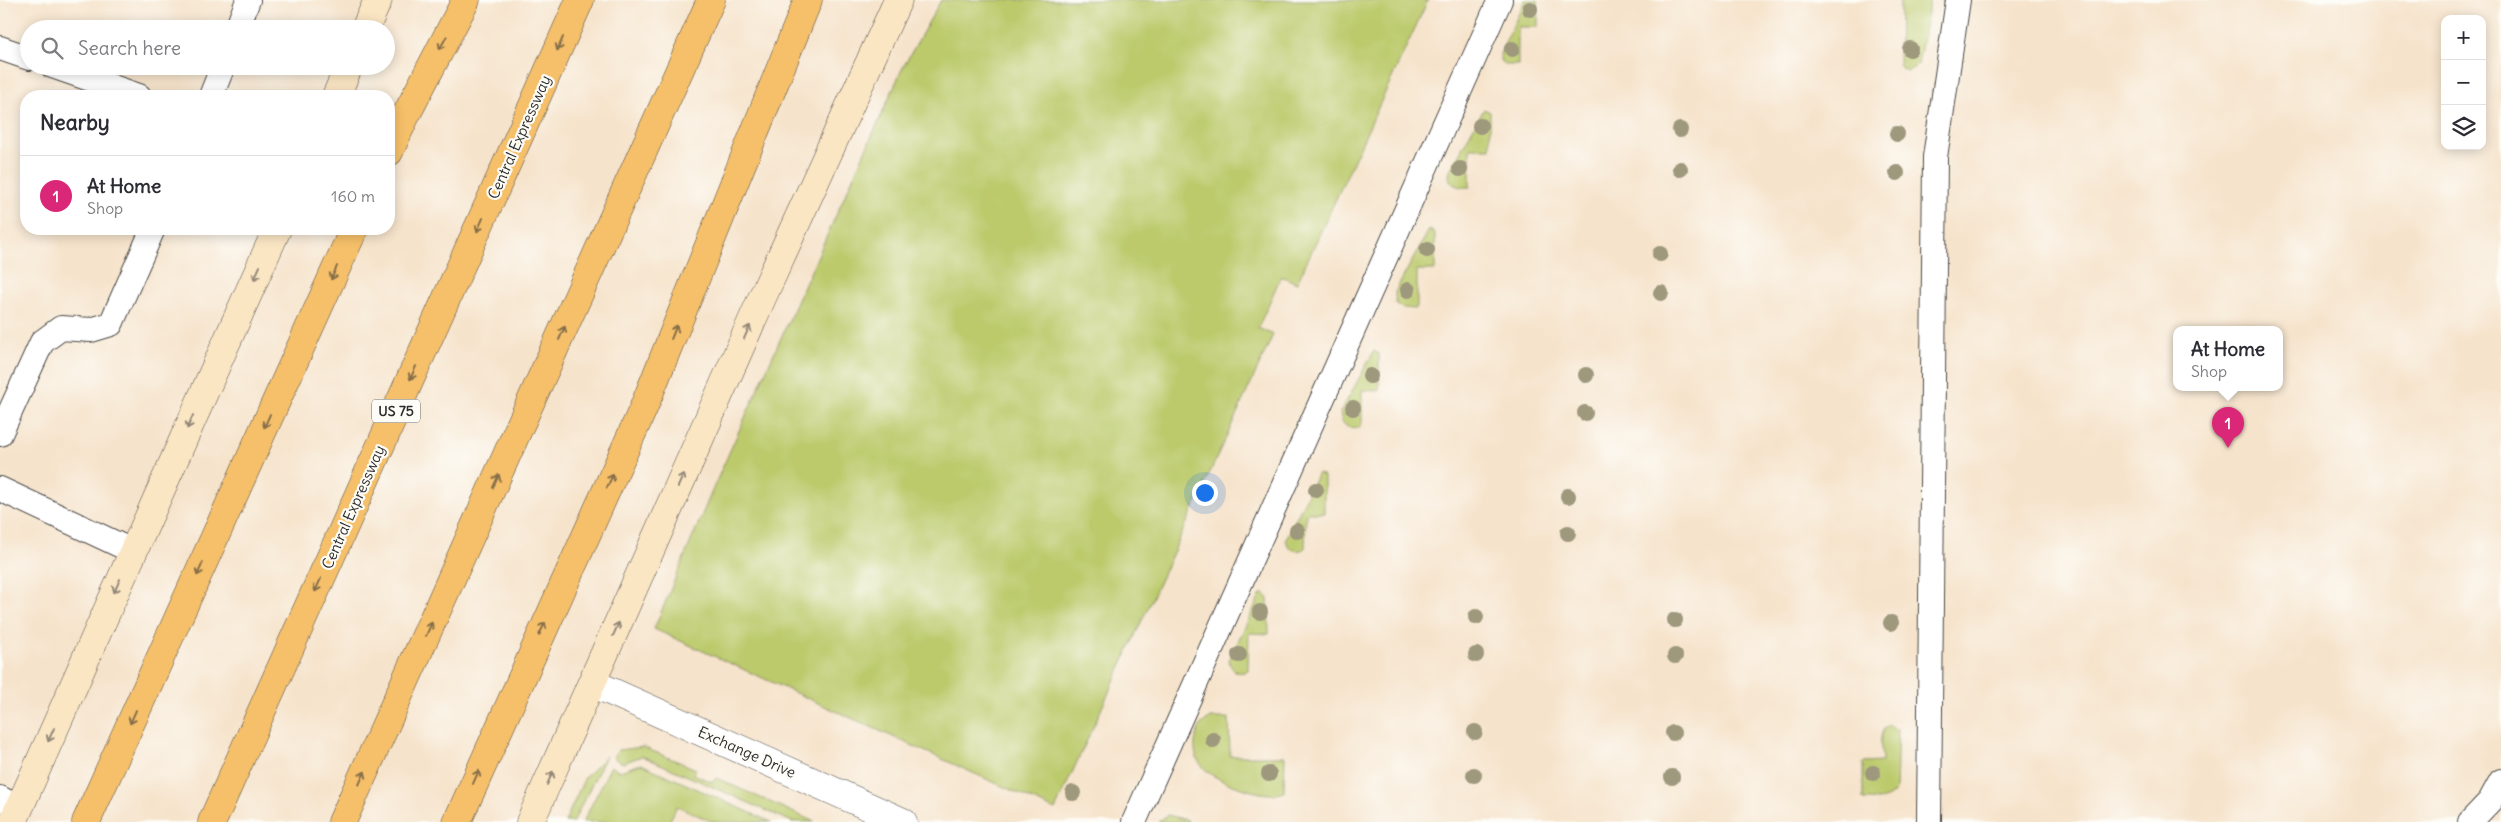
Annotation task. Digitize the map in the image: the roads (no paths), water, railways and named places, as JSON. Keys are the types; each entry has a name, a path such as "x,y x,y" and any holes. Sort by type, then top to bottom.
{"highway":[{"path":"395,139 466,0"},
{"name":"Central Expressway","path":"212,822 580,0"},
{"path":"342,822 711,0"},
{"path":"456,822 643,410 808,0"},
{"path":"86,822 351,235"}],"main road":[{"path":"370,20 378,0"},
{"path":"530,822 762,298 898,0"},
{"path":"339,90 345,75"},
{"path":"11,809 132,551 273,235"}],"street":[{"name":"Exchange Drive","path":"592,683 903,822"}],"lane":[{"path":"240,20 248,0"},
{"path":"1134,822 1500,0"},
{"path":"1929,822 1935,157 1958,0"},
{"path":"0,48 20,55"},
{"path":"78,75 122,90"},
{"path":"213,90 219,75"},
{"path":"0,434 42,342 61,328 91,330 112,324 151,235"},
{"path":"0,489 132,551"},
{"path":"2470,822 2490,801 2501,781"}],"place":[{"name":"At Home","path":"2228,448"}]}
